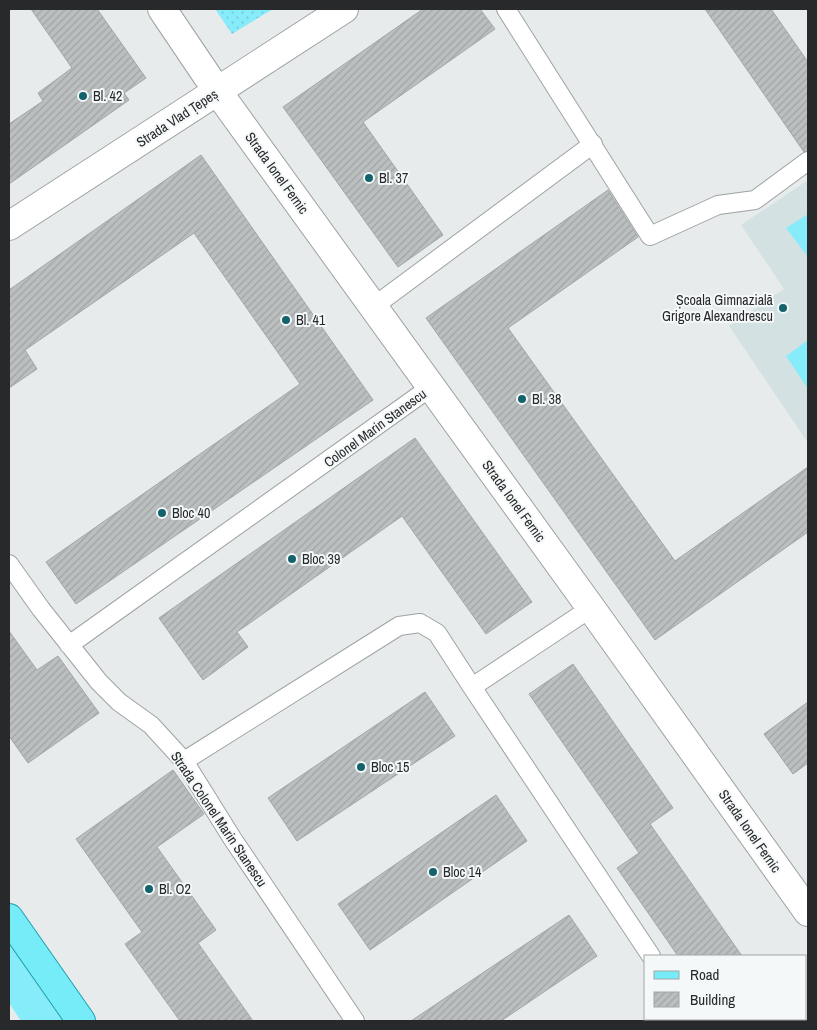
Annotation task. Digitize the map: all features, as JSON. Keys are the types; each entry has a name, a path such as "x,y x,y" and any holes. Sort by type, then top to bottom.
{"main road":[{"path":"9,918 81,1021"}],"street":[{"name":"Strada Ionel Fernic","path":"162,9 218,92 808,912"},
{"name":"Strada Vlad Țepeș","path":"9,226 344,9"}],"lane":[{"path":"506,9 650,236 718,205 755,200 808,161"},
{"path":"373,307 593,144"},
{"name":"Colonel Marin Stanescu","path":"70,645 431,387"},
{"name":"Strada Colonel Marin Stanescu","path":"9,564 41,609 99,682 119,702 151,725 184,761 232,838 354,1021"},
{"path":"472,687 591,608"},
{"path":"184,761 399,626 420,623 436,632 650,955"}],"shaded area":[{"path":"215,9 273,9 232,34"},
{"name":"Școala Gimnazială Grigore Alexandrescu","path":"808,180 808,443 729,326 784,289 741,225"},
{"path":"808,214 808,257 786,228"},
{"path":"808,340 808,389 786,356"},
{"path":"9,942 64,1021 21,1021 9,1003"}],"building":[{"name":"Bl. 42","path":"31,9 97,9 146,78 124,93 129,100 9,184 9,124 43,101 38,93 72,68"},
{"name":"Bl. 37","path":"423,9 480,9 495,29 363,122 443,235 398,267 283,107"},
{"path":"705,9 771,9 808,62 808,151 804,152"},
{"name":"Bl. 41","path":"201,155 373,400 76,604 46,562 300,384 194,233 25,350 37,369 9,388 9,290"},
{"name":"Bl. 38","path":"608,190 638,237 508,328 675,561 808,467 808,532 655,640 426,318"},
{"name":"Bloc 39","path":"415,438 532,602 486,634 402,516 237,632 248,647 203,680 159,618"},
{"path":"9,631 37,670 58,656 99,713 28,763 9,736"},
{"path":"573,664 673,808 650,824 741,955 677,955 617,868 639,853 529,694"},
{"name":"Bloc 15","path":"425,692 455,736 297,841 268,798"},
{"path":"808,702 808,763 793,774 764,734"},
{"name":"Bl. O2","path":"173,770 204,814 157,847 216,930 198,943 253,1021 180,1021 125,944 142,932 76,839"},
{"name":"Bloc 14","path":"496,795 527,841 370,950 338,904"},
{"path":"569,915 597,956 501,1021 411,1021"}],"place":[{"name":"Bl. 42","path":"83,96"},
{"name":"Bl. 37","path":"369,178"},
{"name":"Școala Gimnazială Grigore Alexandrescu","path":"783,308"},
{"name":"Bl. 41","path":"286,320"},
{"name":"Bl. 38","path":"522,399"},
{"name":"Bloc 40","path":"162,513"},
{"name":"Bloc 39","path":"292,559"},
{"name":"Bloc 15","path":"361,767"},
{"name":"Bloc 14","path":"433,872"},
{"name":"Bl. O2","path":"149,889"}]}
